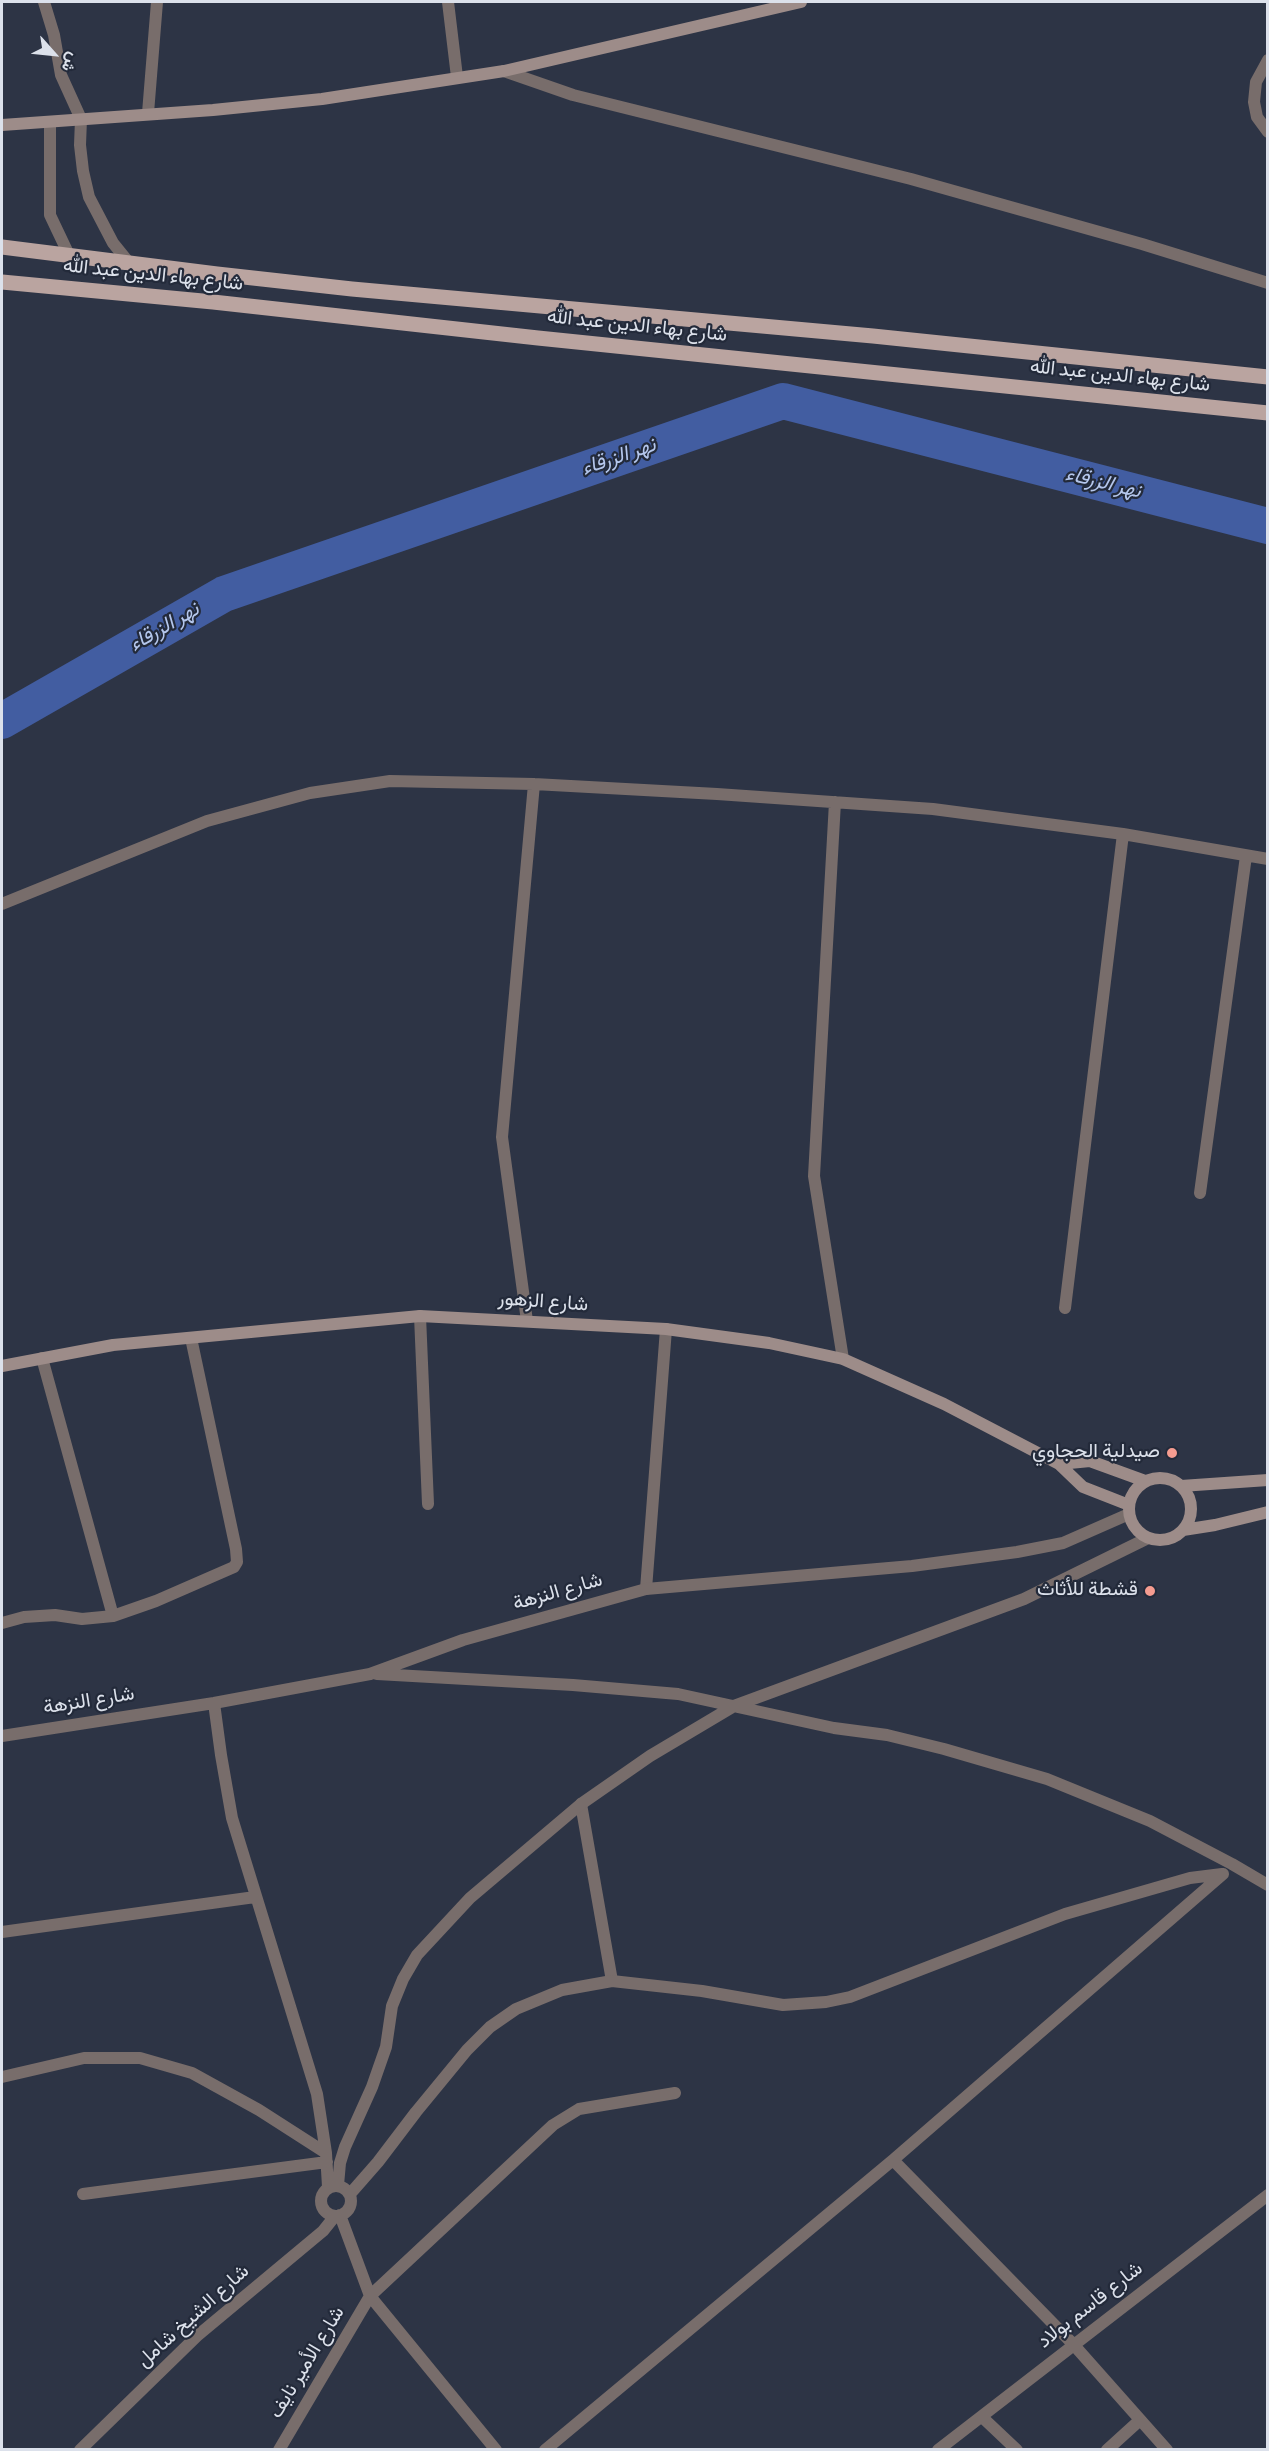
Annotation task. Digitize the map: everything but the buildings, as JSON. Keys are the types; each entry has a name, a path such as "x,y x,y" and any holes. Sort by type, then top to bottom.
{"main road":[{"path":"2,125 213,110 322,99 504,71 801,2"},
{"name":"شارع بهاء الدين عبد الله","path":"2,247 217,274 1268,376"},
{"path":"213,302 217,274"},
{"name":"شارع بهاء الدين عبد الله","path":"2,282 213,302 1268,413"},
{"name":"شارع الزهور","path":"2,1366 113,1346 420,1316 666,1329 769,1343 843,1359 944,1404 1059,1464 1083,1487 1129,1510"},
{"path":"1059,1464 1090,1461 1145,1481 1164,1478 1181,1486 1188,1493 1191,1503 1188,1522 1183,1530"},
{"path":"1181,1486 1268,1480"},
{"path":"1145,1481 1132,1495 1129,1510 1132,1524 1148,1538 1167,1540 1183,1530 1268,1512"}],"street":[{"path":"44,2 54,34 61,75 81,119 81,154 89,197 113,243 130,264"},
{"path":"148,113 157,2"},
{"path":"448,2 457,77"},
{"path":"1268,60 1256,82 1254,102 1257,117 1268,132"},
{"path":"504,71 573,95 922,182 1142,244 1268,283"},
{"path":"50,122 50,214 69,255"},
{"path":"2,904 207,821 310,793 390,781 534,784 933,809 1123,834 1268,859"},
{"path":"527,1320 502,1137 534,784"},
{"path":"835,802 814,1176 843,1359"},
{"path":"1065,1308 1123,834"},
{"path":"1200,1193 1246,856"},
{"path":"420,1316 428,1504"},
{"path":"646,1588 666,1329"},
{"path":"2,1623 24,1617 55,1615 82,1619 113,1616 156,1601 234,1567 237,1562 236,1549 191,1338"},
{"path":"42,1358 113,1616"},
{"name":"شارع النزهة","path":"2,1736 214,1703 370,1674 463,1640 646,1588 912,1566 1017,1552 1063,1543 1129,1510"},
{"path":"1148,1538 1024,1599 734,1706 650,1756 581,1804 470,1898 417,1955 403,1979 392,2006 386,2048 372,2087 345,2147 333,2186 321,2194 321,2204 326,2213 338,2216 348,2209 350,2194 467,2050 490,2027 516,2009 562,1990 612,1981 702,1991 783,2005 826,2002 850,1997 1065,1914 1181,1880 1222,1874"},
{"path":"370,1674 573,1685 678,1694 834,1728 887,1735 1047,1779 1150,1821 1268,1885"},
{"path":"214,1703 232,1818 317,2094 326,2157 333,2186"},
{"path":"581,1804 612,1981"},
{"path":"545,2450 893,2160 1232,1864"},
{"path":"2,1932 255,1897"},
{"path":"2,2077 84,2058 140,2058 192,2073 259,2110 326,2157"},
{"name":"شارع الأمير نايف","path":"279,2450 370,2296 553,2125 579,2109 675,2093"},
{"path":"83,2194 326,2157"},
{"path":"893,2160 1073,2344 1167,2450"},
{"path":"333,2186 347,2190 350,2194"},
{"name":"شارع قاسم بولاد","path":"938,2450 1268,2195"},
{"path":"338,2216 370,2296 496,2450"},
{"name":"شارع الشيخ شامل","path":"80,2450 197,2336 338,2216"},
{"path":"982,2417 1017,2450"},
{"path":"1107,2450 1140,2420"}],"waterway":[{"name":"نهر الزرقاء","path":"2,721 224,594 783,401 1268,526"}],"place":[{"name":"صيدلية الحجاوي","path":"1172,1453"},
{"name":"قشطة للأثاث","path":"1150,1591"}]}
